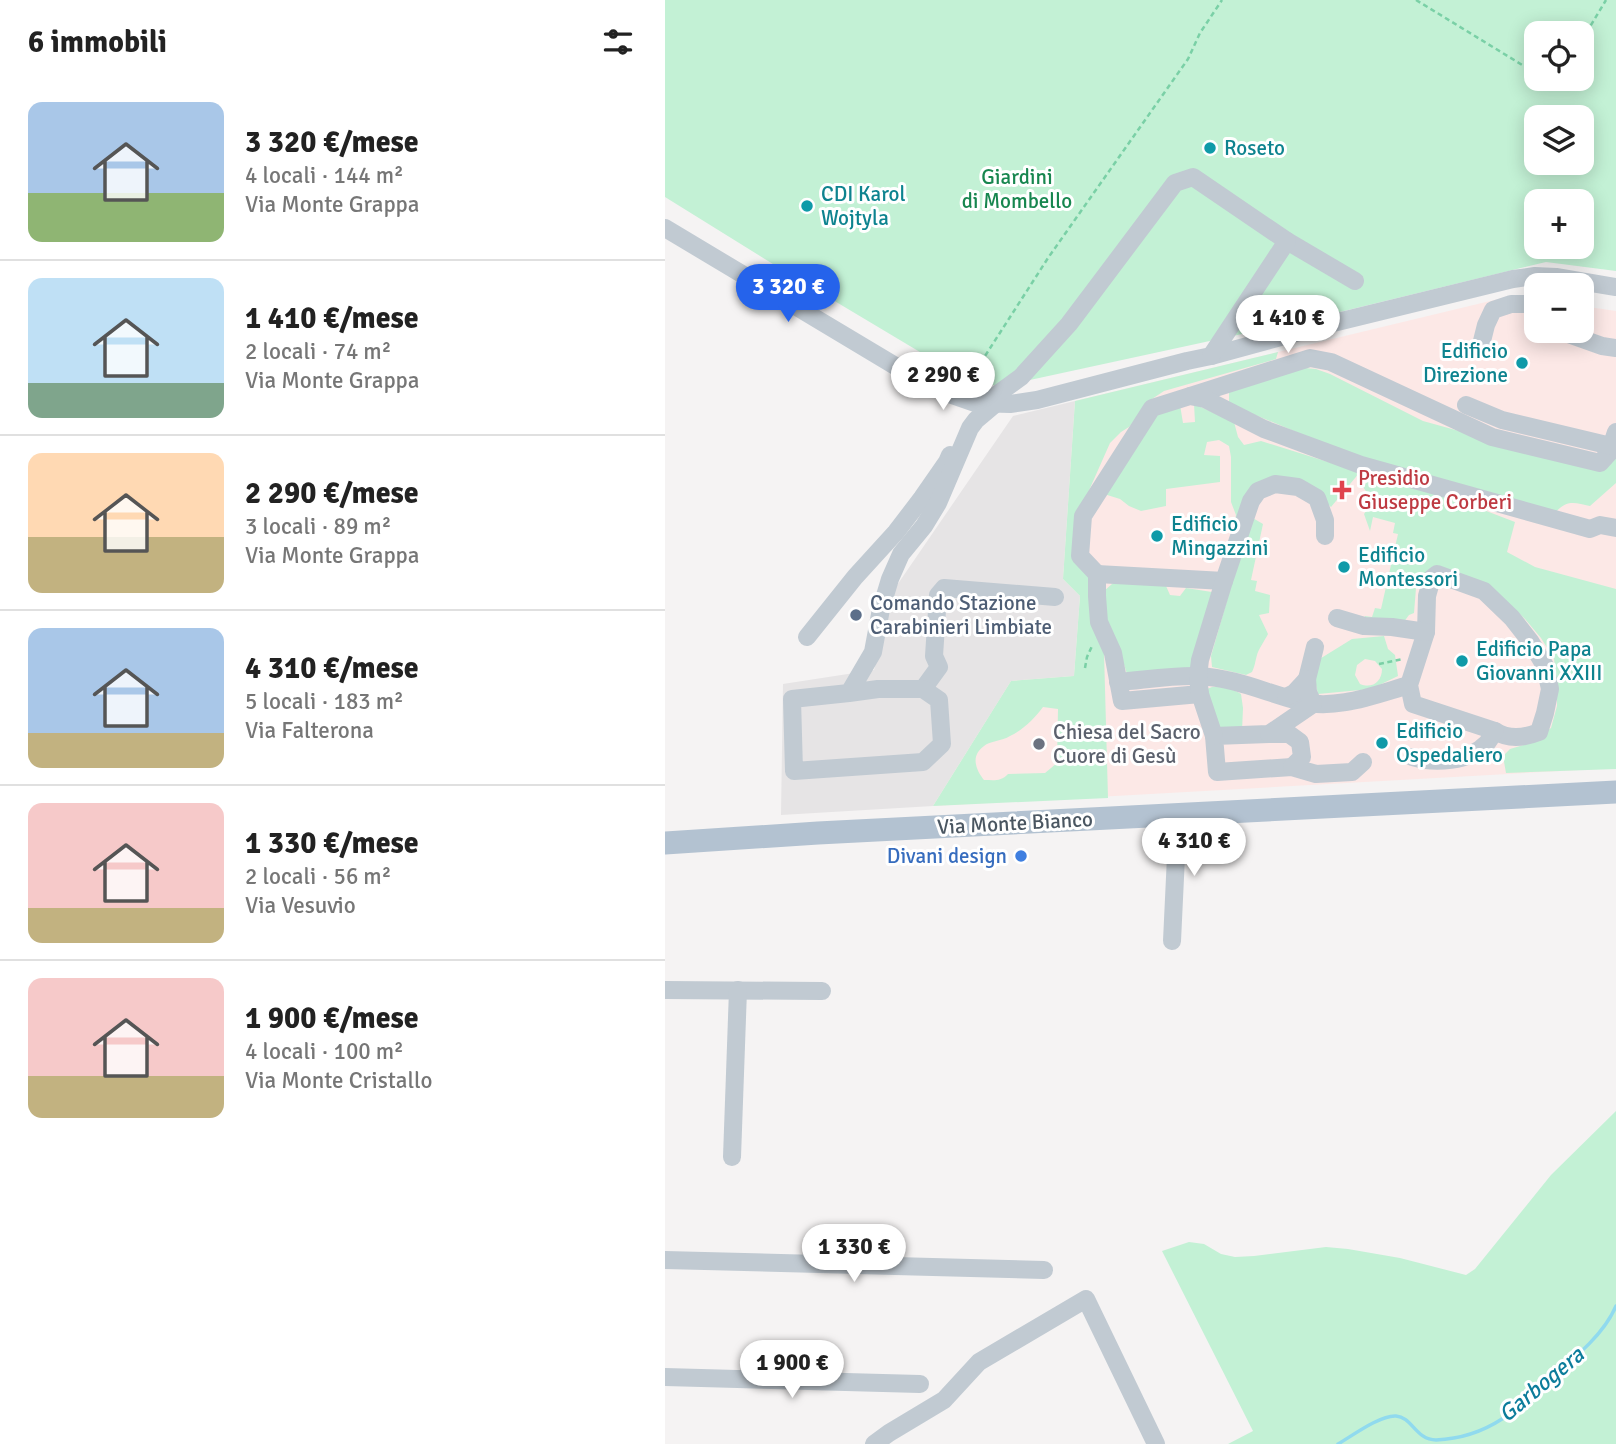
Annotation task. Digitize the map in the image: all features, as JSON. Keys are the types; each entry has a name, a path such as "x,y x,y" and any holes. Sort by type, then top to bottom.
{"main road":[{"name":"Via Monte Bianco","path":"665,843 1616,792"}],"street":[{"path":"849,693 873,652 881,609 901,554 938,503 970,428 989,404 1021,377 1069,324 1175,183 1193,177 1287,241 1355,281"},
{"path":"665,228 931,386 961,398 989,404 1037,400 1513,279 1556,277 1616,287"},
{"path":"1211,356 1287,241"},
{"path":"1480,349 1493,310 1510,304 1524,304"},
{"path":"1594,343 1616,348"},
{"path":"1200,694 1122,701 1113,653 1099,622 1097,574 1080,556 1083,516 1152,408 1310,358 1331,362 1492,437 1600,463 1609,453 1613,439 1502,420 1467,405"},
{"path":"1190,396 1205,398 1264,429 1361,465 1590,530 1600,525 1616,528"},
{"path":"807,637 922,498 947,462 955,442"},
{"path":"1325,536 1325,520 1317,498 1298,487 1275,484 1258,491 1251,501 1200,660 1200,694 1214,736 1217,772 1292,767 1316,774 1328,774 1352,772 1363,762"},
{"path":"1097,574 1224,581"},
{"path":"1437,574 1484,592 1512,618 1545,666 1550,689 1539,732 1525,738 1500,734 1413,704 1409,685 1426,632 1427,596 1431,578 1437,574"},
{"path":"923,690 939,667 934,656 938,595 944,588 1055,597"},
{"path":"1338,618 1364,626 1392,626 1426,632"},
{"path":"1313,704 1307,679 1315,647"},
{"path":"1118,682 1198,676 1250,685 1313,704 1355,700 1409,685"},
{"path":"1158,698 1156,687 1159,679"},
{"path":"1286,697 1294,693 1307,679"},
{"path":"878,689 923,690 939,700 943,744 923,762 794,771 792,699 849,693 878,689"},
{"path":"1269,734 1313,704"},
{"path":"1412,757 1421,760 1448,760 1472,754 1486,744 1495,731"},
{"path":"1214,736 1289,734 1300,742 1302,757 1292,767"},
{"path":"1172,941 1178,814"},
{"path":"665,990 822,991"},
{"path":"732,1157 738,990"},
{"path":"665,1260 1044,1270"},
{"path":"874,1444 944,1400 979,1362 1087,1299 1156,1444"},
{"path":"665,1377 920,1384"}],"path":[{"path":"961,398 1048,258 1188,59 1200,33 1222,0"},
{"path":"1416,0 1524,66"},
{"path":"1593,21 1606,0"},
{"path":"1085,668 1092,646 1104,634"},
{"path":"1379,664 1418,657"}],"shaded area":[{"name":"Presidio Giuseppe Corberi","path":"1515,295 1524,297 1524,343 1594,343 1594,308 1616,311 1616,768 933,806 1011,681 1074,676 1080,596 1063,579 1075,401"},
{"path":"1075,401 1063,579 1080,596 1074,676 1011,681 933,806 781,815 783,684 874,670 893,591 1013,416"}],"green space":[{"name":"Giardini di Mombello","path":"665,0 1616,0 1616,271 1546,262 1311,319 998,387 940,364 665,197"},
{"path":"1278,352 1276,359 1164,391 1152,399 1129,427 1110,443 1079,513 1104,652 1108,798 933,806 1011,681 1074,676 1080,596 1063,579 1075,401","holes":["1043,707 1058,709 1057,763 1045,773 1008,774 1000,779 984,780 976,763 980,750 987,744 1007,738 1020,730"]},
{"path":"1305,368 1330,374 1423,421 1600,470 1616,452 1616,483 1590,506 1568,504 1556,512 1337,452 1325,444 1229,404 1229,390"},
{"path":"1194,404 1234,422 1238,437 1244,445 1261,441 1360,472 1331,507 1310,488 1258,487 1224,568 1236,515 1231,502 1229,446 1219,440 1207,442 1204,455 1220,456 1220,482 1166,489 1166,506 1141,511 1120,499 1104,494 1153,415 1180,405 1183,423 1195,422"},
{"path":"1372,475 1434,491 1515,522 1507,552 1535,567 1616,589 1616,769 1506,773 1503,756 1510,749 1530,743 1551,728 1557,706 1557,687 1554,659 1541,638 1505,600 1428,573 1416,588 1414,613 1403,623 1363,621 1365,616 1372,617 1375,608 1381,609 1398,534 1393,533 1395,523 1373,517 1370,531 1364,514 1373,501 1363,487"},
{"path":"1251,517 1263,524 1251,580 1257,581 1255,591 1270,595 1269,613 1259,615 1268,634 1252,672 1246,675 1212,667 1211,656"},
{"path":"1121,581 1166,586 1170,595 1180,596 1186,588 1212,592 1191,668 1127,674 1107,626 1104,591"},
{"path":"1384,636 1388,649 1395,655 1398,676 1371,689 1318,694 1314,676 1318,660 1352,639","holes":["1365,659 1375,661 1382,669 1378,681 1369,686 1360,684 1355,675 1357,665"]},
{"path":"1227,688 1241,694 1242,731 1221,731 1207,689"},
{"path":"1616,1111 1616,1444 1228,1444 1253,1431 1162,1251 1189,1242 1204,1244 1221,1254 1235,1257 1326,1247 1400,1258 1466,1275 1475,1269 1551,1175"}],"waterway":[{"name":"Garbogera","path":"1338,1444 1374,1422 1396,1416 1406,1420 1419,1433 1436,1440 1462,1436 1486,1428 1511,1413 1591,1342 1616,1306"}],"place":[{"name":"Roseto","path":"1210,148"},
{"name":"CDI Karol Wojtyla","path":"807,206"},
{"name":"Edificio Direzione","path":"1522,363"},
{"name":"Presidio Giuseppe Corberi","path":"1342,490"},
{"name":"Edificio Mingazzini","path":"1157,536"},
{"name":"Edificio Montessori","path":"1344,567"},
{"name":"Comando Stazione Carabinieri Limbiate","path":"856,615"},
{"name":"Edificio Papa Giovanni XXIII","path":"1462,661"},
{"name":"Edificio Ospedaliero","path":"1382,743"},
{"name":"Chiesa del Sacro Cuore di Gesù","path":"1039,744"},
{"name":"Divani design","path":"1021,856"}]}
